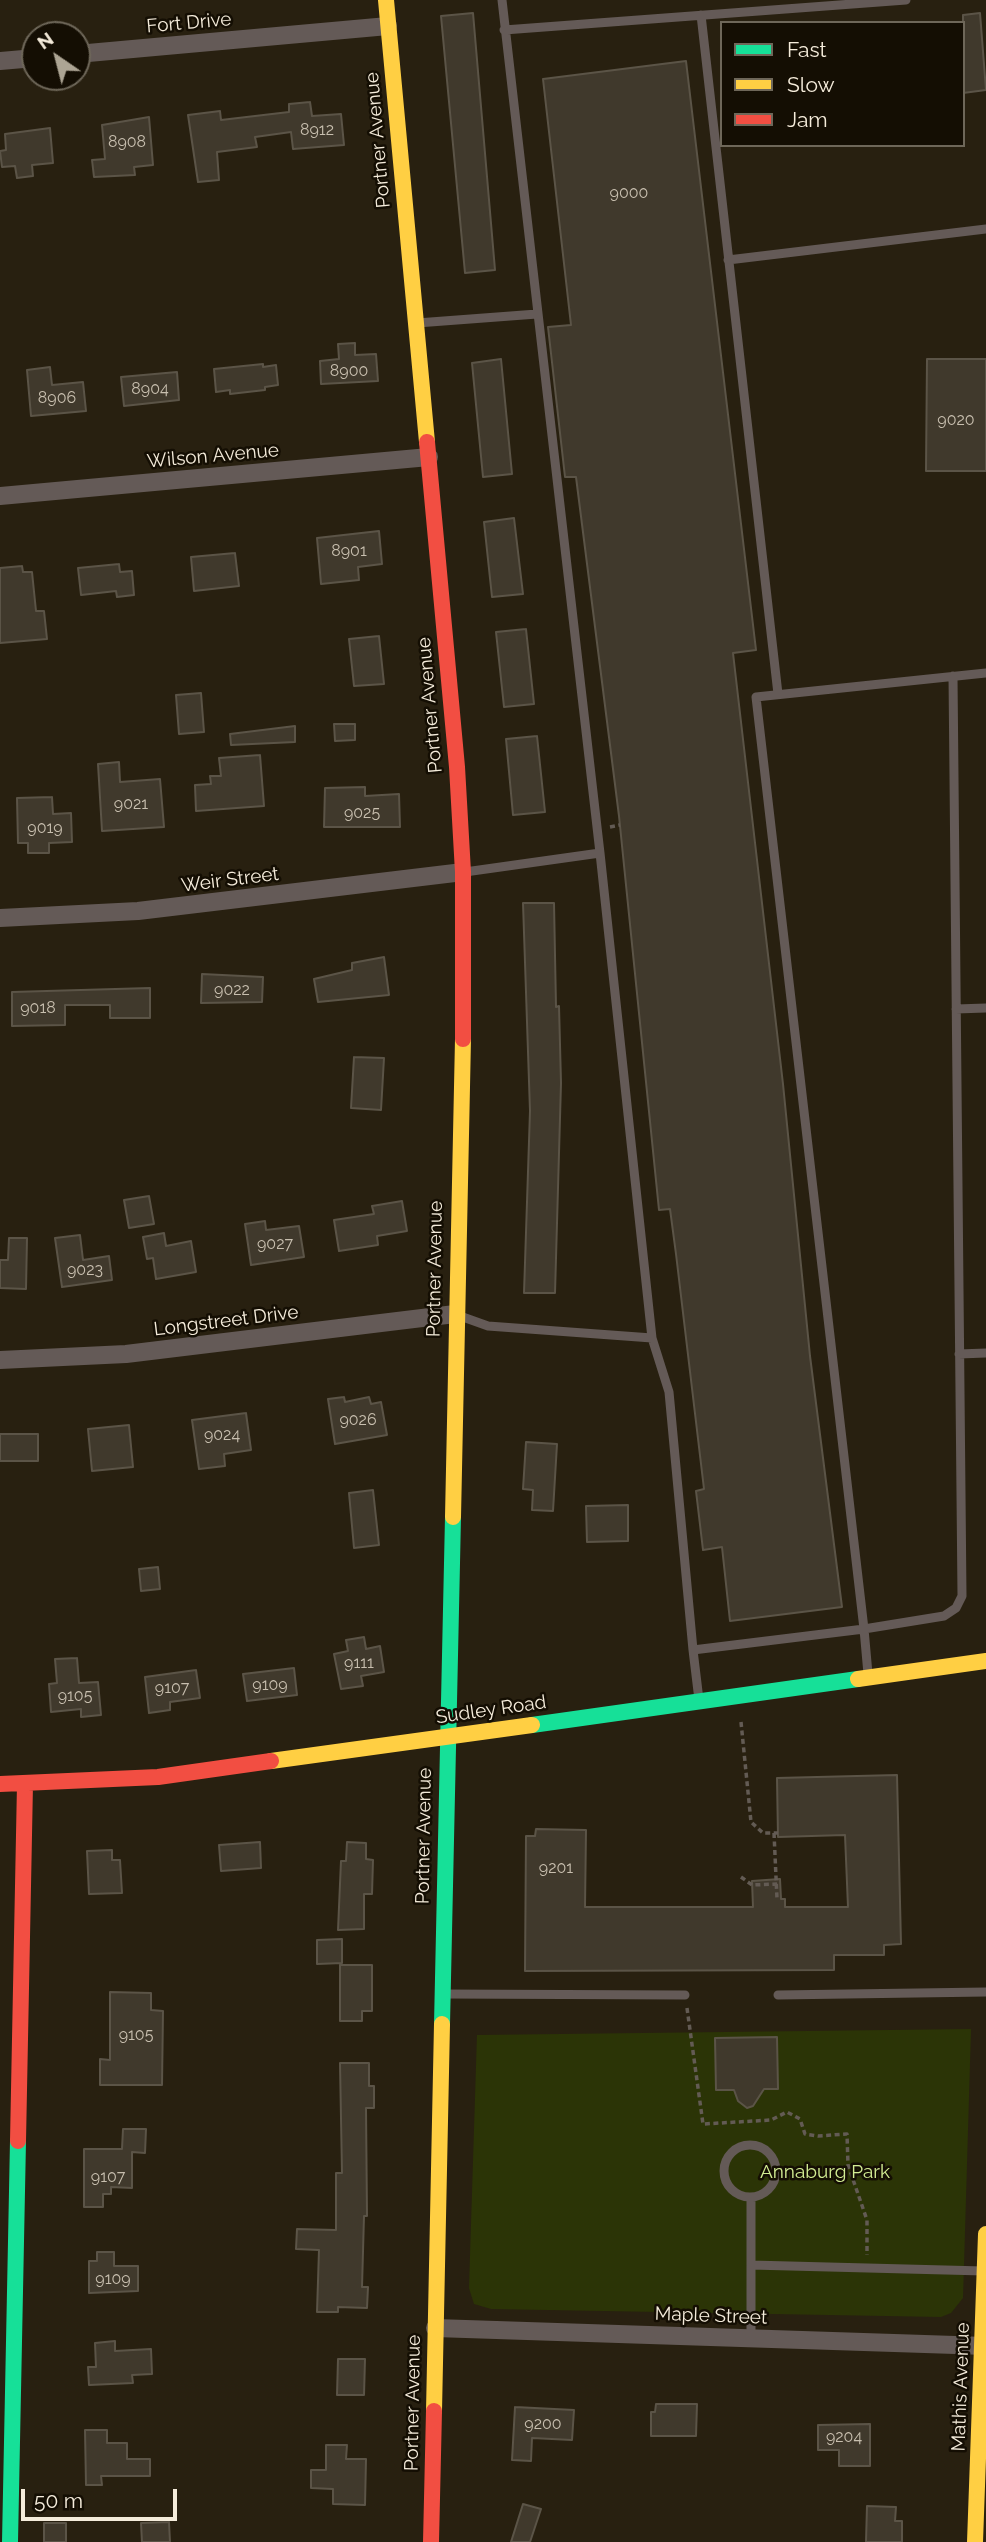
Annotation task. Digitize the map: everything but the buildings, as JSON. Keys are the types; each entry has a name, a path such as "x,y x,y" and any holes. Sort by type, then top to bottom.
{"street":[{"name":"Portner Avenue","path":"386,0 457,767 463,872 464,980 431,2542"},
{"name":"Fort Drive","path":"91,53 388,26"},
{"path":"0,61 21,59"},
{"name":"Wilson Avenue","path":"0,496 429,457"},
{"name":"Weir Street","path":"0,918 138,911 463,872"},
{"name":"Longstreet Drive","path":"0,1360 126,1354 455,1314"},
{"name":"Sudley Road","path":"0,1784 158,1777 986,1661"},
{"path":"10,2542 25,1784"},
{"name":"Mathis Avenue","path":"975,2542 985,2346 986,2234"},
{"name":"Maple Street","path":"435,2328 985,2346"}],"lane":[{"path":"502,0 600,853 652,1338 669,1392 699,1701"},
{"path":"504,30 906,0"},
{"path":"701,15 778,694"},
{"path":"728,260 986,229"},
{"path":"416,323 537,314"},
{"path":"868,1677 756,697 986,673"},
{"path":"693,1650 864,1629 944,1616 956,1608 962,1595 953,677"},
{"path":"463,872 600,853"},
{"path":"956,1009 986,1008"},
{"path":"455,1314 488,1326 652,1338"},
{"path":"959,1354 986,1353"},
{"path":"778,1996 986,1992"},
{"path":"442,1994 685,1995"},
{"path":"746,2144 767,2150 777,2170 769,2190 751,2197 733,2191 724,2175 729,2155 746,2144"},
{"path":"751,2197 751,2338"},
{"path":"751,2265 985,2271"}],"path":[{"path":"741,1723 750,1821 760,1832 776,1833 777,1899"},
{"path":"741,1877 752,1885 777,1884"},
{"path":"685,1995 703,2124 771,2120 787,2112 800,2119 805,2134 847,2134 848,2165 867,2220 867,2268"}],"green space":[{"name":"Annaburg Park","path":"971,2029 963,2298 951,2313 941,2317 491,2309 474,2304 469,2288 477,2035"}],"traffic: fast":[{"path":"442,2024 453,1517"},
{"path":"532,1725 858,1679"},
{"path":"10,2542 18,2141"}],"traffic: slow":[{"path":"386,0 427,442"},
{"path":"453,1517 463,1039"},
{"path":"858,1679 986,1661"},
{"path":"271,1761 532,1725"},
{"path":"434,2411 442,2024"},
{"path":"975,2542 986,2234"}],"traffic: jam":[{"path":"427,442 457,767 463,872 463,1039"},
{"path":"0,1784 158,1777 271,1761"},
{"path":"18,2141 25,1784"},
{"path":"431,2542 434,2411"}]}
